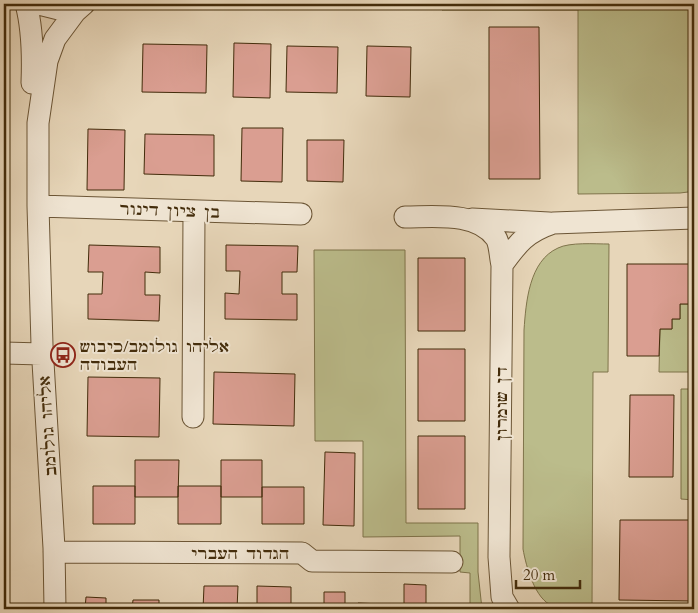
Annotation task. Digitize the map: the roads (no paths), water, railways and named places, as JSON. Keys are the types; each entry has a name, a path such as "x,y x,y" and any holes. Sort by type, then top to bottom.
{"street":[{"name":"אליהו גולומב","path":"26,4 29,14 33,52 32,100 38,123"},
{"path":"38,4 59,9 80,4"},
{"name":"אליהו גולומב","path":"55,609 54,552 42,354 38,123 47,61 55,38 75,12 84,4"},
{"name":"בן ציון דינור","path":"38,206 301,214"},
{"path":"193,417 194,211"},
{"path":"405,217 553,223 694,218"},
{"name":"דן שומרון","path":"467,219 486,227 498,240 502,265 499,557 502,597 509,609"},
{"path":"502,265 517,244 526,236 537,228 553,223"},
{"path":"4,353 42,354"},
{"name":"הגדוד העברי","path":"54,552 302,553 312,561 452,562"}],"place":[{"name":"אליהו גולומב/כיבוש העבודה","path":"63,355"}]}
